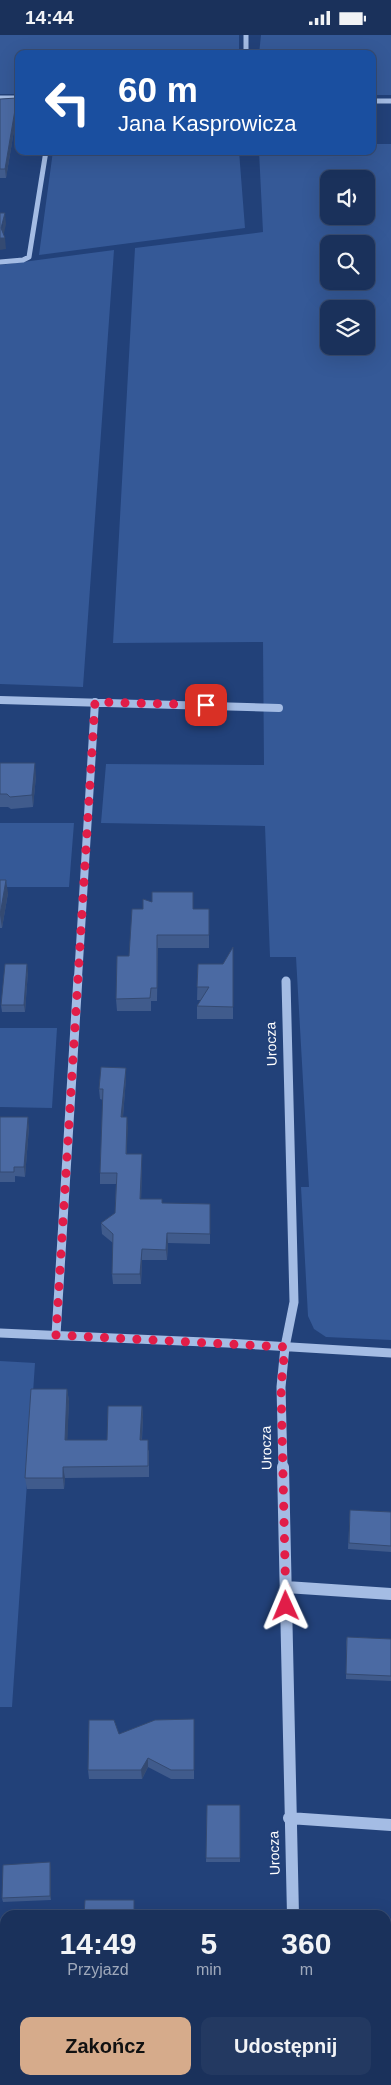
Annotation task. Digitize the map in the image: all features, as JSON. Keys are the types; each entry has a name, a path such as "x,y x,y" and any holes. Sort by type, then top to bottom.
{"street":[{"path":"246,35 246,50"},
{"path":"0,98 15,98"},
{"path":"376,101 391,101"},
{"path":"0,262 23,260 29,257 45,155"},
{"path":"0,700 279,708"},
{"path":"56,1335 95,702"},
{"name":"Urocza","path":"286,981 294,1302 285,1347 281,1387 289,1818 293,1910"},
{"path":"0,1333 391,1353"},
{"path":"286,1587 391,1594"},
{"path":"289,1818 391,1825"}],"shaded area":[{"path":"0,35 239,35 239,50 15,50 15,94 0,94"},
{"path":"261,35 391,35 391,95 376,95 376,50 259,50"},
{"path":"376,144 391,144 391,1340 326,1337 314,1329 308,1316 301,1187 309,1187 296,957 270,957 265,826 101,823 106,764 264,765 263,642 113,643 135,248 263,232 259,155 376,155"},
{"path":"52,155 239,155 245,228 39,255"},
{"path":"114,250 83,687 0,684 0,265"},
{"path":"0,823 74,823 69,887 0,887"},
{"path":"0,1028 57,1028 52,1108 0,1107"},
{"path":"0,1361 35,1363 12,1707 0,1707"}],"building":[{"path":"15,98 15,110 5,169 0,169 0,99"},
{"path":"0,213 5,213 1,228 5,238 0,238"},
{"path":"0,763 35,763 32,795 10,797 7,794 0,794"},
{"path":"0,880 6,880 0,915"},
{"path":"152,892 193,892 193,909 209,909 209,935 157,935 157,988 151,988 150,998 116,999 117,956 129,956 132,909 143,909 143,899 152,902"},
{"path":"233,947 233,1007 197,1006 209,987 197,987 198,964 223,964"},
{"path":"5,964 27,964 24,1005 1,1005"},
{"path":"101,1067 126,1068 121,1117 127,1117 126,1154 142,1154 140,1199 162,1199 162,1203 210,1204 210,1234 167,1233 166,1250 142,1249 140,1274 112,1274 113,1234 101,1223 115,1213 117,1173 100,1173 103,1089 99,1089"},
{"path":"0,1117 28,1117 24,1167 14,1167 14,1172 0,1172"},
{"path":"31,1389 67,1389 65,1440 107,1440 108,1406 142,1406 140,1440 148,1440 148,1466 63,1467 63,1478 25,1478"},
{"path":"350,1510 391,1512 391,1546 349,1543"},
{"path":"347,1637 391,1639 391,1676 346,1674"},
{"path":"194,1719 194,1770 171,1770 148,1758 141,1770 88,1770 89,1720 114,1720 119,1734 155,1720"},
{"path":"207,1805 240,1805 240,1858 206,1858"},
{"path":"50,1862 50,1896 2,1898 3,1865"},
{"path":"85,1900 134,1900 134,1910 84,1910"}],"route":[{"path":"206,705 95,702 56,1335 285,1347 281,1387 286,1606"}]}
